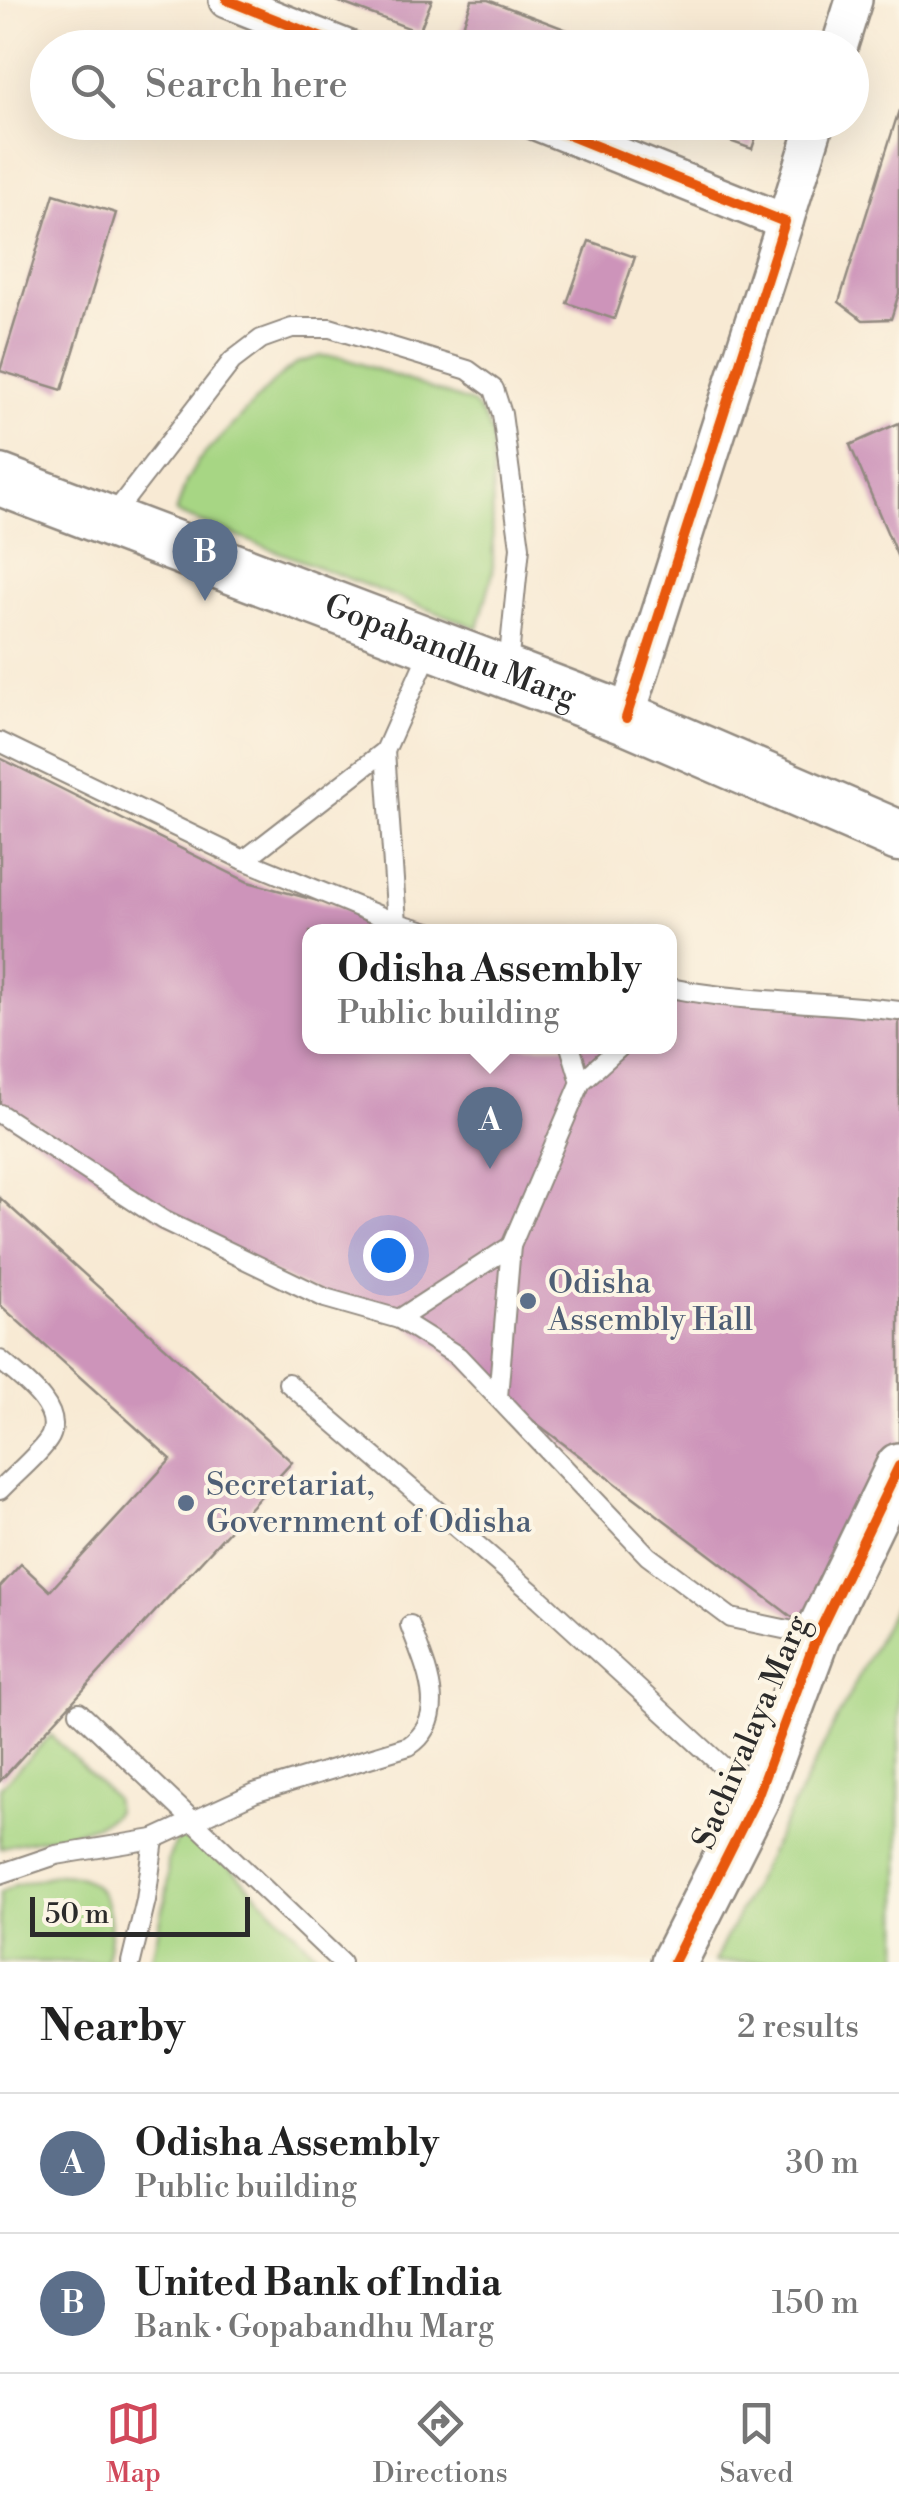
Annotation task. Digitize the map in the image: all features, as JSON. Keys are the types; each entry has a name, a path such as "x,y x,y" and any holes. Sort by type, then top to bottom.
{"main road":[{"name":"Gopabandhu Marg","path":"0,480 626,718 899,836"}],"street":[{"path":"227,0 302,30"},
{"path":"845,30 854,0"},
{"path":"581,140 785,222"},
{"path":"626,718 810,140"},
{"name":"Sachivalaya Marg","path":"674,1962 757,1798 816,1636 899,1466"},
{"name":"Sachivalaya Marg","path":"692,1962 899,1536"}],"lane":[{"path":"109,520 232,361 261,339 292,328 330,328 468,370 494,389 502,414 520,547 507,672"},
{"path":"397,923 386,750 432,644"},
{"path":"0,742 244,860 401,924"},
{"path":"244,860 386,750"},
{"path":"678,989 725,999 843,1004 899,1011"},
{"path":"572,1054 580,1082"},
{"path":"498,1397 512,1246 580,1082 612,1054"},
{"path":"0,1114 163,1220 325,1298 399,1319 458,1356 648,1556 731,1618 816,1636"},
{"path":"399,1319 512,1246"},
{"path":"0,1360 40,1397 52,1424 50,1437 0,1490"},
{"path":"288,1382 540,1598 757,1798"},
{"path":"0,1874 56,1855 154,1839 254,1792 409,1746 423,1737 432,1700 429,1676 410,1625"},
{"path":"78,1712 340,1962"},
{"path":"131,1962 146,1900 154,1839"}],"green space":[{"path":"321,356 341,357 472,403 483,416 492,435 493,572 478,628 176,513 198,461 278,378 297,363"},
{"path":"899,1597 899,1962 714,1962"},
{"path":"51,1735 114,1798 116,1811 108,1819 80,1830 0,1848 0,1787"},
{"path":"193,1835 202,1839 325,1962 151,1962 167,1892 168,1860 176,1839"},
{"path":"58,1874 90,1882 106,1902 110,1930 105,1962 0,1962 0,1893"}],"building":[{"path":"334,0 432,0 420,30"},
{"path":"472,0 488,0 567,30 461,30"},
{"path":"899,110 899,293 891,319 863,320 839,302"},
{"path":"727,140 755,140 752,149"},
{"path":"54,194 116,213 62,390 0,371"},
{"path":"589,241 635,257 614,319 567,303"},
{"path":"899,423 899,560 850,445"},
{"path":"0,758 248,882 403,924 302,924 302,1054 677,1054 677,989 899,1011 899,1446 817,1636 399,1319 325,1298 163,1220 0,1118"},
{"path":"0,1198 292,1462 0,1781 0,1587 21,1564 50,1591 171,1459 0,1305"}],"cycle path":[{"path":"227,0 302,30"},
{"path":"581,140 785,222 626,718"},
{"path":"674,1962 757,1797 817,1636 899,1466"}],"place":[{"name":"United Bank of India","path":"205,601"},
{"name":"Odisha Assembly","path":"490,1169"},
{"name":"Odisha Assembly Hall","path":"528,1301"},
{"name":"Secretariat, Government of Odisha","path":"186,1503"}]}
